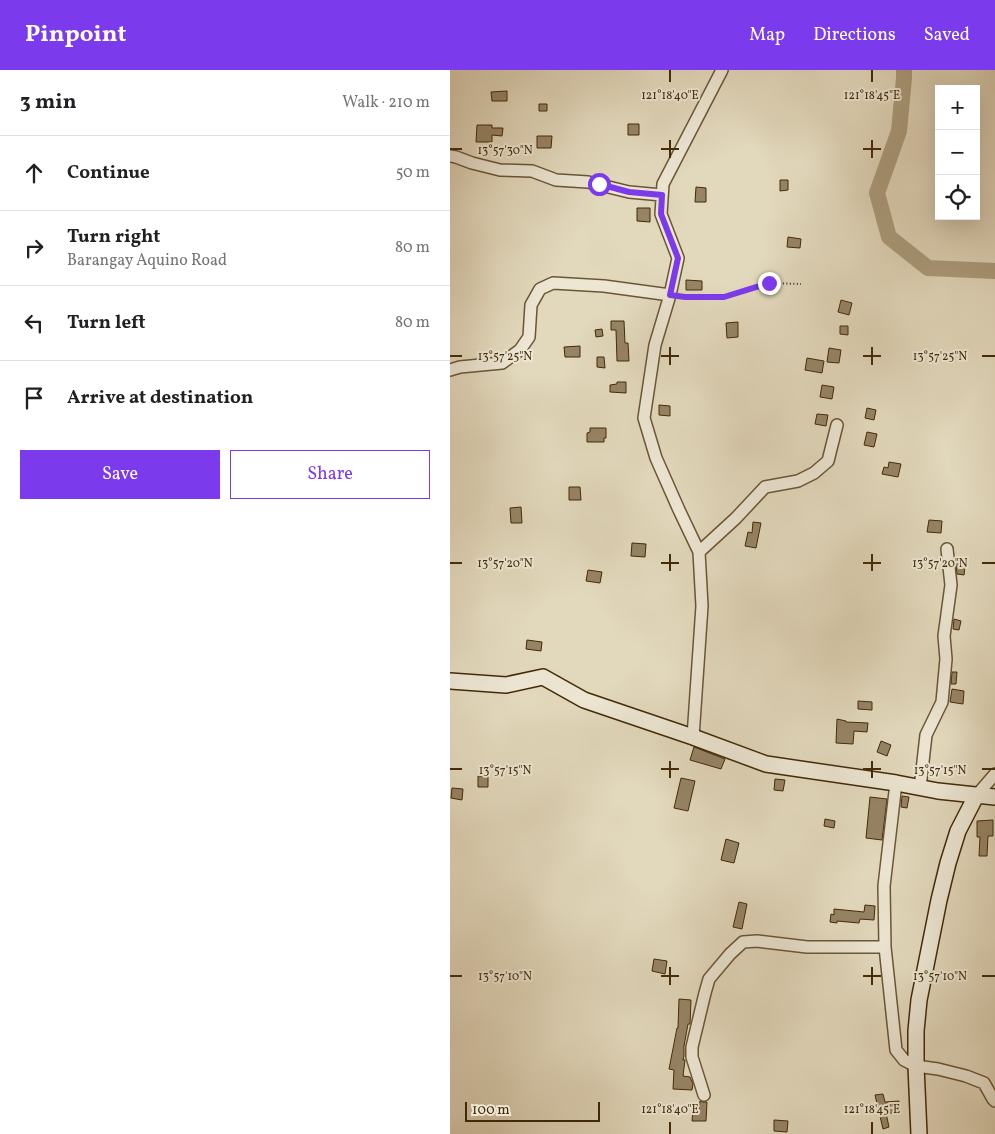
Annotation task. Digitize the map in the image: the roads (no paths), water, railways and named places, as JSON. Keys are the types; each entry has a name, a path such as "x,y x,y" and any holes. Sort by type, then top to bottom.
{"street":[{"path":"693,737 702,606 699,552 656,458 644,418 655,345 670,295 678,258 661,214 663,184 722,70"},
{"path":"450,156 472,164 500,170 532,171 556,180 588,182 629,192 662,195"},
{"path":"450,370 460,367 502,363 520,350 529,337 531,305 540,289 553,283 604,286 670,295"},
{"path":"699,552 736,518 765,487 798,481 814,473 828,461 837,425"},
{"path":"920,788 926,735 942,702 946,659 944,636 951,585 947,549"},
{"path":"450,681 506,685 543,678 584,700 766,764 938,791 995,797"},
{"path":"919,1134 916,1031 919,1000 939,900 958,831 976,796 995,774"},
{"path":"896,783 884,886 885,947 896,1050 904,1060 916,1066 948,1071 984,1083 995,1101"},
{"path":"704,1095 692,1057 692,1047 705,993 709,979 743,942 756,941 807,947 885,947"}],"waterway":[{"path":"904,70 899,131 877,193 889,237 928,268 995,271"}]}
